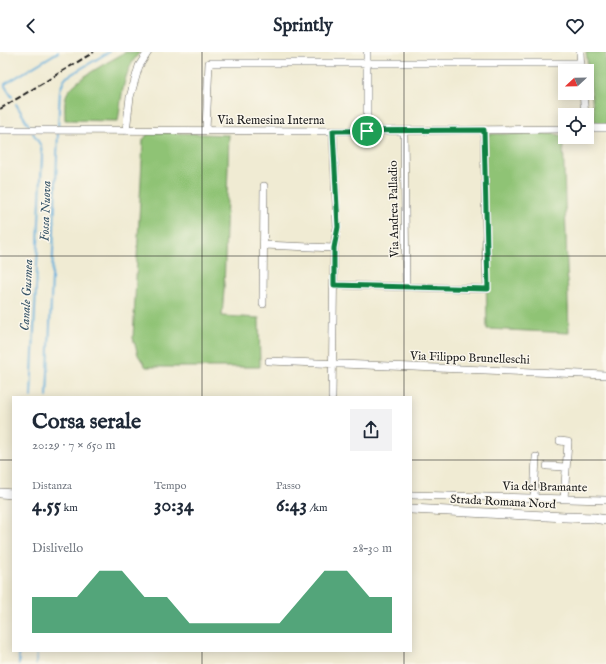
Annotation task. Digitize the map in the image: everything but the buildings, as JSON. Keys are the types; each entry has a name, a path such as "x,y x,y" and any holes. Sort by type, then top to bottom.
{"main road":[{"path":"0,493 12,494"},
{"name":"Strada Romana Nord","path":"412,509 594,518 606,520"},
{"name":"Strada Romana Nord","path":"594,518 606,516"}],"street":[{"path":"126,131 130,97 139,66 148,52"},
{"path":"367,52 367,131"},
{"path":"206,130 209,63 581,63 580,52"},
{"path":"594,128 606,128"},
{"name":"Via Remesina Interna","path":"0,130 404,131 558,129"},
{"path":"334,285 488,289 484,130"},
{"path":"332,396 334,248 338,227 333,131"},
{"name":"Via Andrea Palladio","path":"404,131 406,287"},
{"path":"263,304 264,186"},
{"path":"264,245 334,248"},
{"name":"Via Filippo Brunelleschi","path":"269,361 606,375"},
{"path":"560,441 568,442 564,499"},
{"path":"534,498 536,457"},
{"path":"547,466 566,467"},
{"name":"Via del Bramante","path":"412,495 606,500"}],"green space":[{"path":"126,52 140,52 132,63 126,78 118,121 65,120 65,99 69,90 92,71"},
{"path":"586,52 606,52 606,125 599,125 595,122 592,100 594,100 594,64 588,64"},
{"path":"149,132 229,135 222,316 259,318 260,367 146,367 138,355 133,338 143,140"},
{"path":"484,134 558,135 558,144 563,144 569,333 487,329"}],"waterway":[{"name":"Canale Gusmea","path":"12,97 5,84 58,52"},
{"name":"Fossa Nuova","path":"58,128 60,90 65,78 109,52"},
{"name":"Canale Gusmea","path":"16,104 31,129"},
{"name":"Canale Gusmea","path":"31,396 42,157 41,146 33,133"},
{"name":"Fossa Nuova","path":"47,396 58,133"},
{"name":"Canale Gusmea","path":"19,652 19,664"},
{"name":"Fossa Nuova","path":"36,664 37,652"}],"railway":[{"path":"0,109 94,52"}],"route":[{"path":"484,130 488,289 334,285 334,248 338,227 333,131 367,131 484,130"}]}
